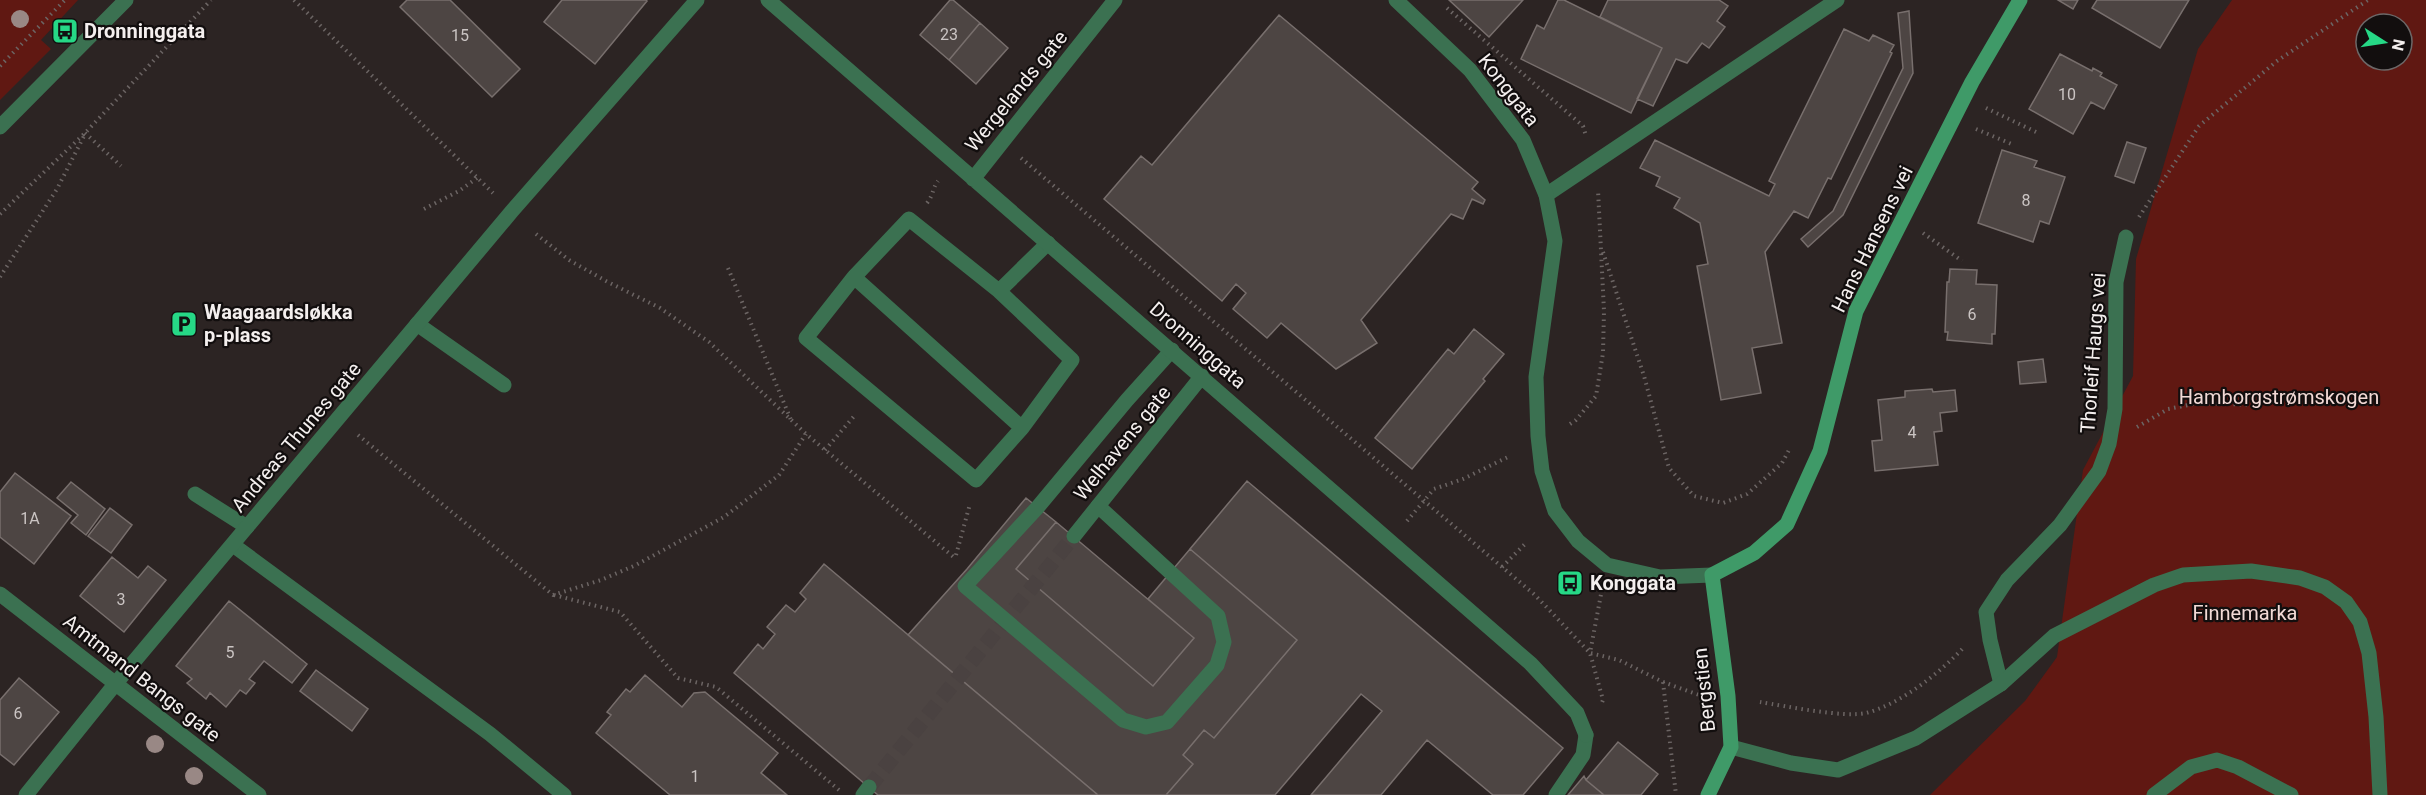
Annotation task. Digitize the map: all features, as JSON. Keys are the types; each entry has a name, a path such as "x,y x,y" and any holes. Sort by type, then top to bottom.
{"main road":[{"name":"Hans Hansens vei","path":"1712,575 1754,553 1787,524 1820,451 1856,311 1964,98 2020,0"},
{"name":"Bergstien","path":"1708,795 1731,747 1728,696 1712,575"}],"street":[{"path":"0,127 126,0"},
{"name":"Andreas Thunes gate","path":"26,795 116,683 512,211 697,0"},
{"name":"Dronninggata","path":"768,0 1203,376 1531,664 1577,713 1586,735"},
{"name":"Wergelands gate","path":"973,179 1115,0"},
{"name":"Konggata","path":"1396,0 1470,70 1523,140 1546,195 1555,241 1536,376 1542,471 1555,511 1578,541 1607,565 1660,577 1712,575"},
{"path":"1546,195 1837,0"},
{"path":"909,219 914,222 999,291 1072,360 1022,428 976,480 806,338 854,277 909,219"},
{"name":"Thorleif Haugs vei","path":"1986,612 2007,579 2060,525 2099,471 2109,444 2115,409 2116,282 2127,237"},
{"path":"999,291 1048,243"},
{"path":"854,277 1022,428"},
{"path":"417,324 504,385"},
{"path":"1098,506 1218,616 1224,642 1217,665 1167,722 1146,727 1123,720 965,586 1037,508 1172,350"},
{"name":"Welhavens gate","path":"1074,536 1203,376"},
{"path":"195,494 247,527"},
{"path":"233,545 490,734 564,795"},
{"path":"1731,747 1791,763 1838,770 1916,738 2001,684 2054,636 2154,585 2183,575 2251,571 2300,578 2325,587 2346,602 2360,622 2366,637 2376,717 2380,795"},
{"name":"Amtmand Bangs gate","path":"0,594 259,795"},
{"path":"1986,612 2001,684"},
{"path":"1556,795 1583,755 1586,735"},
{"path":"2154,795 2191,768 2217,760 2238,767 2291,795"}],"path":[{"path":"0,66 64,0"},
{"path":"0,214 85,133 211,0"},
{"path":"294,0 494,194"},
{"path":"2127,237 2199,126 2277,61 2368,0"},
{"path":"1964,98 2036,132"},
{"path":"1953,119 2014,145"},
{"path":"85,133 121,166"},
{"path":"0,277 57,189 85,133"},
{"path":"1002,142 1503,567 1535,595 1590,653 1619,660 1663,682 1699,695"},
{"path":"914,222 934,194 934,186 952,161"},
{"path":"424,209 459,191 477,178"},
{"path":"1903,218 1962,261"},
{"path":"536,234 569,260 660,308 709,342 806,434 961,564"},
{"path":"1601,246 1644,376 1669,468 1694,496 1723,503 1747,494 1782,463 1789,450"},
{"path":"728,268 792,421"},
{"path":"825,450 874,393"},
{"path":"2109,444 2168,409 2199,403 2254,405"},
{"path":"339,419 553,595 620,612 678,678 716,687 845,795"},
{"path":"1570,424 1576,420"},
{"path":"553,595 601,580 636,565 724,517 779,475 806,434"},
{"path":"1391,540 1434,489 1463,479 1510,456"},
{"path":"955,559 976,480"},
{"path":"1503,567 1527,542"},
{"path":"1586,735 1603,700 1590,653 1607,565"},
{"path":"1760,702 1826,711 1864,713 1894,701 1938,672 1964,647 1986,612"},
{"path":"1663,682 1676,795"}],"green space":[{"path":"0,0 78,0 41,40 51,49 0,100"},
{"name":"Finnemarka","path":"2232,0 2426,0 2426,795 1930,795 2025,701 2057,657 2083,470 2133,376 2136,259 2198,49"}],"building":[{"path":"407,0 450,0 520,69 492,97 400,7"},
{"path":"562,0 647,1 595,64 544,22"},
{"path":"950,0 953,0 980,23 949,60 920,35"},
{"path":"1449,0 1523,0 1489,37"},
{"path":"1558,0 1564,0 1662,48 1631,113 1521,59 1537,25 1544,29"},
{"path":"1608,0 1719,0 1728,6 1717,21 1725,27 1709,48 1702,43 1687,63 1676,59 1653,106 1637,99 1662,48 1600,17"},
{"path":"2058,0 2078,0 2073,9"},
{"path":"2097,0 2189,0 2160,48 2092,8"},
{"path":"1909,11 1913,73 1843,215 1808,247 1801,239 1833,211 1903,68 1898,13"},
{"path":"1279,15 1478,182 1472,189 1485,200 1483,204 1472,199 1463,219 1451,214 1361,320 1377,343 1336,369 1281,323 1267,338 1233,309 1246,293 1236,284 1222,301 1104,199 1141,156 1152,165"},
{"path":"980,23 1008,48 976,84 949,60"},
{"path":"1844,29 1869,41 1873,35 1894,45 1890,52 1892,53 1831,179 1828,178 1808,218 1794,211 1765,252 1782,343 1752,348 1761,393 1721,400 1697,266 1708,264 1700,223 1674,208 1680,198 1656,186 1660,177 1640,168 1655,140 1769,196 1775,184 1769,181"},
{"path":"2060,54 2092,71 2093,68 2102,73 2100,76 2117,85 2104,109 2091,102 2073,134 2029,109"},
{"path":"2127,142 2146,148 2134,183 2115,176"},
{"path":"2002,150 2037,161 2034,167 2065,177 2049,224 2040,221 2033,242 1978,223"},
{"path":"1950,269 1977,270 1976,284 1997,285 1995,334 1992,334 1992,344 1947,340 1948,332 1945,332 1947,282 1949,282"},
{"path":"1474,329 1504,354 1483,379 1485,381 1412,469 1375,438 1448,349 1454,354"},
{"path":"2043,359 2046,382 2020,384 2018,362"},
{"path":"1932,389 1933,392 1955,390 1957,411 1940,413 1942,431 1934,432 1938,465 1875,471 1872,441 1882,440 1878,400 1905,397 1905,391"},
{"path":"15,473 71,516 34,564 0,537 0,492"},
{"path":"1247,481 1563,748 1523,795 1493,795 1427,740 1381,795 1311,795 1382,711 1361,694 1275,795 1166,795 1193,764 1183,755 1204,730 1214,738 1297,640 1190,549"},
{"path":"71,482 105,509 86,535 71,523 78,515 57,498"},
{"path":"1026,498 1056,522 1016,569 1153,686 1194,638 1148,599 1190,549 1297,640 1214,738 1204,730 1183,755 1193,764 1166,795 1098,795 908,635"},
{"path":"110,508 132,525 111,553 88,536"},
{"path":"1056,522 1194,638 1153,686 1016,569"},
{"path":"112,557 138,578 148,566 166,580 124,632 80,596"},
{"path":"824,564 1098,795 878,795 734,673 758,644 763,649 775,634 767,627 786,605 795,612 806,599 800,593"},
{"path":"229,601 307,664 292,683 264,661 249,679 255,683 246,694 240,690 226,707 210,693 206,699 187,683 192,679 176,666"},
{"path":"316,670 368,709 352,731 300,691"},
{"path":"645,675 682,707 694,693 705,692 778,753 761,773 787,795 670,795 596,733 611,715 607,712 626,689 630,692"},
{"path":"19,678 59,712 14,765 0,754 0,700"},
{"path":"1618,742 1658,774 1641,795 1604,795 1586,780"},
{"path":"1584,776 1586,780 1604,795 1568,795"}],"tunnel":[{"path":"869,787 1074,536"}],"place":[{"name":"Dronninggata","path":"65,31"},
{"name":"Waagaardsløkka p-plass","path":"184,324"},
{"name":"Konggata","path":"1570,583"}],"park label":[{"name":"Hamborgstrømskogen","path":"2279,397"}]}
